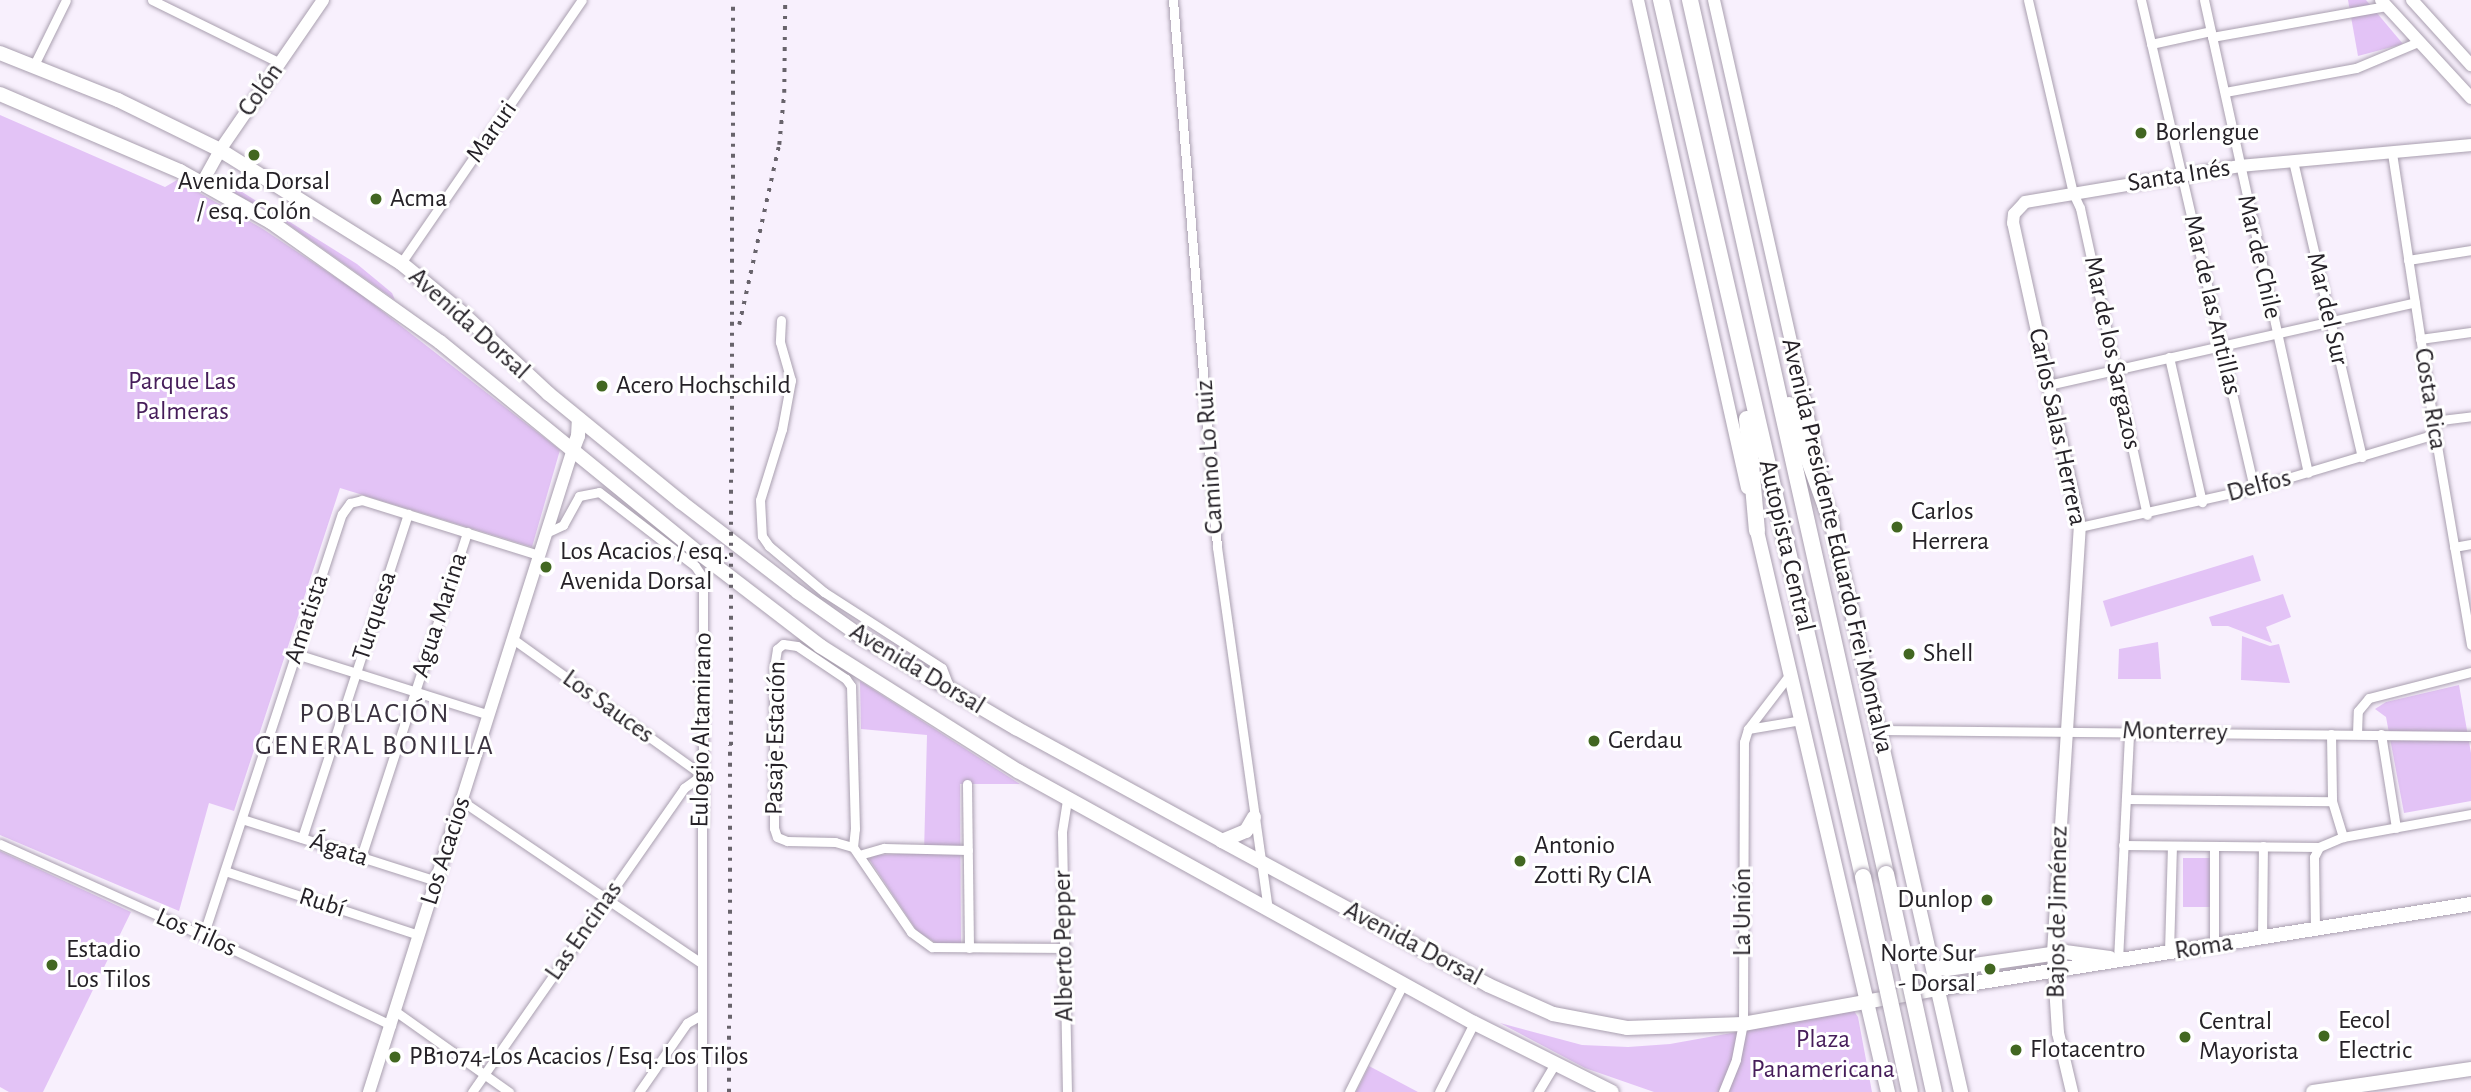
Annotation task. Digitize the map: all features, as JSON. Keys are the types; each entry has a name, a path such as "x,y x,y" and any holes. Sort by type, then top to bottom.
{"highway":[{"name":"Autopista Central","path":"1661,0 1910,1092"},
{"name":"Autopista Central","path":"1690,0 1934,1092"},
{"path":"1767,342 1831,521"},
{"path":"1739,347 1757,531"}],"main road":[{"name":"Avenida Dorsal","path":"0,52 148,113 220,150 401,263 462,313 579,419 798,592 863,638 950,691 1488,985 1553,1014 1627,1028 1743,1024 1938,989"},
{"name":"Avenida Dorsal","path":"0,94 109,137 202,183 271,222 368,289 573,449 754,597 820,646 1067,800 1474,1023 1609,1091"},
{"path":"573,449 580,430 579,419"},
{"name":"Avenida Presidente Eduardo Frei Montalva","path":"1831,521 1961,1092"},
{"path":"1757,531 1888,1092"},
{"path":"1222,841 1246,831 1254,817"},
{"name":"Roma","path":"1938,989 2471,904"},
{"path":"1933,967 1947,969 2053,953 2091,954 2118,960"},
{"path":"2313,1092 2471,1069"}],"street":[{"path":"34,65 66,0"},
{"path":"152,0 280,63"},
{"name":"Colón","path":"202,183 220,150 323,0"},
{"name":"Maruri","path":"401,263 582,0"},
{"name":"Camino Lo Ruiz","path":"1173,0 1217,547 1268,911"},
{"path":"1638,0 1757,531"},
{"name":"Avenida Presidente Eduardo Frei Montalva","path":"1714,0 1831,521"},
{"path":"2028,0 2073,193"},
{"name":"Mar de las Antillas","path":"2141,0 2254,488"},
{"name":"Mar de Chile","path":"2204,0 2308,473"},
{"path":"2412,0 2471,65"},
{"path":"2151,44 2383,3 2471,98"},
{"path":"2225,92 2356,68 2418,42"},
{"name":"Santa Inés","path":"2016,209 2025,202 2240,166 2471,145"},
{"name":"Costa Rica","path":"2392,153 2435,434 2454,547 2468,609 2471,645"},
{"name":"Mar del Sur","path":"2293,161 2362,457"},
{"name":"Mar de los Sargazos","path":"2073,193 2080,208 2147,514"},
{"name":"Carlos Salas Herrera","path":"2016,209 2013,223 2080,527 2068,730"},
{"path":"2408,260 2471,250"},
{"path":"2048,385 2415,302"},
{"path":"781,320 780,342 790,380 782,429 760,500 762,536 769,546 824,592 942,668 949,680 950,691"},
{"path":"2420,339 2471,332"},
{"path":"2169,358 2202,502"},
{"path":"2433,421 2471,416"},
{"name":"Delfos","path":"2080,527 2202,502 2435,434"},
{"name":"Los Acacios","path":"369,1092 573,449"},
{"name":"Eulogio Altamirano","path":"546,533 557,531 563,525 579,496 599,492 699,570 703,583 700,962 702,1092"},
{"name":"Amatista","path":"203,936 342,514 350,503 362,500 408,514"},
{"path":"408,514 539,555"},
{"name":"Turquesa","path":"302,838 408,514"},
{"name":"Agua Marina","path":"362,857 467,532"},
{"path":"2454,547 2471,544"},
{"name":"Los Sauces","path":"513,639 702,775"},
{"name":"Pasaje Estación","path":"787,643 797,646 846,679 851,686 856,851 835,842 787,841 777,837 774,828 774,669 778,649 787,643"},
{"path":"296,654 489,715"},
{"path":"2357,734 2358,711 2369,698 2471,672"},
{"path":"1748,729 1790,674"},
{"path":"1748,729 1802,720"},
{"name":"La Unión","path":"1723,1092 1736,1059 1743,1024 1744,742 1748,729"},
{"name":"Monterrey","path":"1879,730 2471,736"},
{"name":"Bajos de Jiménez","path":"2068,730 2059,828 2053,970 2059,1044 2071,1092"},
{"path":"2118,960 2129,731"},
{"path":"2330,734 2332,801 2343,837"},
{"path":"2381,734 2396,828"},
{"name":"Las Encinas","path":"472,1092 684,788 702,775"},
{"path":"967,784 969,948"},
{"path":"2126,799 2332,801"},
{"name":"Alberto Pepper","path":"1067,800 1062,823 1067,1092"},
{"path":"462,801 700,962"},
{"path":"2123,845 2319,846 2343,837 2471,814"},
{"name":"Ágata","path":"242,819 436,881"},
{"name":"Los Tilos","path":"0,844 391,1025"},
{"path":"2169,952 2172,846"},
{"path":"2214,846 2214,945"},
{"path":"2262,938 2263,846"},
{"path":"2315,929 2314,857 2319,846"},
{"path":"968,850 884,848 856,851 919,940 932,947 1065,948"},
{"name":"Rubí","path":"225,871 419,935"},
{"path":"1349,1092 1403,984"},
{"path":"395,1011 509,1092"},
{"path":"639,1092 687,1023 701,1015"},
{"path":"1439,1092 1474,1023"},
{"path":"1538,1092 1554,1065"}],"green space":[{"path":"2348,0 2366,0 2403,44 2358,56"},
{"name":"Parque Las Palmeras","path":"0,115 165,187 177,180 263,229 359,293 560,450 532,547 340,488 234,811 209,803 179,911 0,835"},
{"path":"223,180 357,264 392,293 395,300 285,222 219,184"},
{"path":"2253,555 2261,581 2111,627 2103,601"},
{"path":"2283,594 2291,617 2266,627 2272,643 2228,626 2212,626 2209,617"},
{"path":"2242,636 2270,646 2279,644 2290,683 2241,680"},
{"path":"2158,642 2161,679 2118,679 2119,649"},
{"path":"860,681 1020,784 960,784 961,945 936,943 917,931 869,859 874,855 924,853 927,735 861,729"},
{"path":"2459,685 2471,753 2471,801 2404,813 2386,717 2375,709 2386,702"},
{"name":"Estadio Los Tilos","path":"0,851 131,912 43,1092 9,1092 0,1087"},
{"path":"2183,858 2211,858 2211,907 2183,907"},
{"name":"Plaza Panamericana","path":"1854,1011 1858,1017 1872,1092 1654,1092 1585,1068 1500,1023 1582,1045 1628,1047 1670,1044"},
{"path":"1369,1066 1418,1092 1356,1092"}],"railway":[{"path":"729,1092 733,0"},
{"path":"739,325 779,145 784,93 785,0"}],"place":[{"name":"Borlengue","path":"2141,133"},
{"name":"Avenida Dorsal / esq. Colón","path":"254,155"},
{"name":"Acma","path":"376,199"},
{"name":"Acero Hochschild","path":"602,386"},
{"name":"Carlos Herrera","path":"1897,527"},
{"name":"Los Acacios / esq. Avenida Dorsal","path":"546,567"},
{"name":"Shell","path":"1909,654"},
{"name":"Gerdau","path":"1594,741"},
{"name":"Antonio Zotti Ry CIA","path":"1520,861"},
{"name":"Dunlop","path":"1987,900"},
{"name":"Estadio Los Tilos","path":"52,965"},
{"name":"Norte Sur - Dorsal","path":"1990,969"},
{"name":"Eecol Electric","path":"2324,1036"},
{"name":"Central Mayorista","path":"2185,1037"},
{"name":"Flotacentro","path":"2016,1050"},
{"name":"PB1074-Los Acacios / Esq. Los Tilos","path":"395,1057"}],"district":[{"name":"POBLACIÓN GENERAL BONILLA","path":"375,730"}]}
